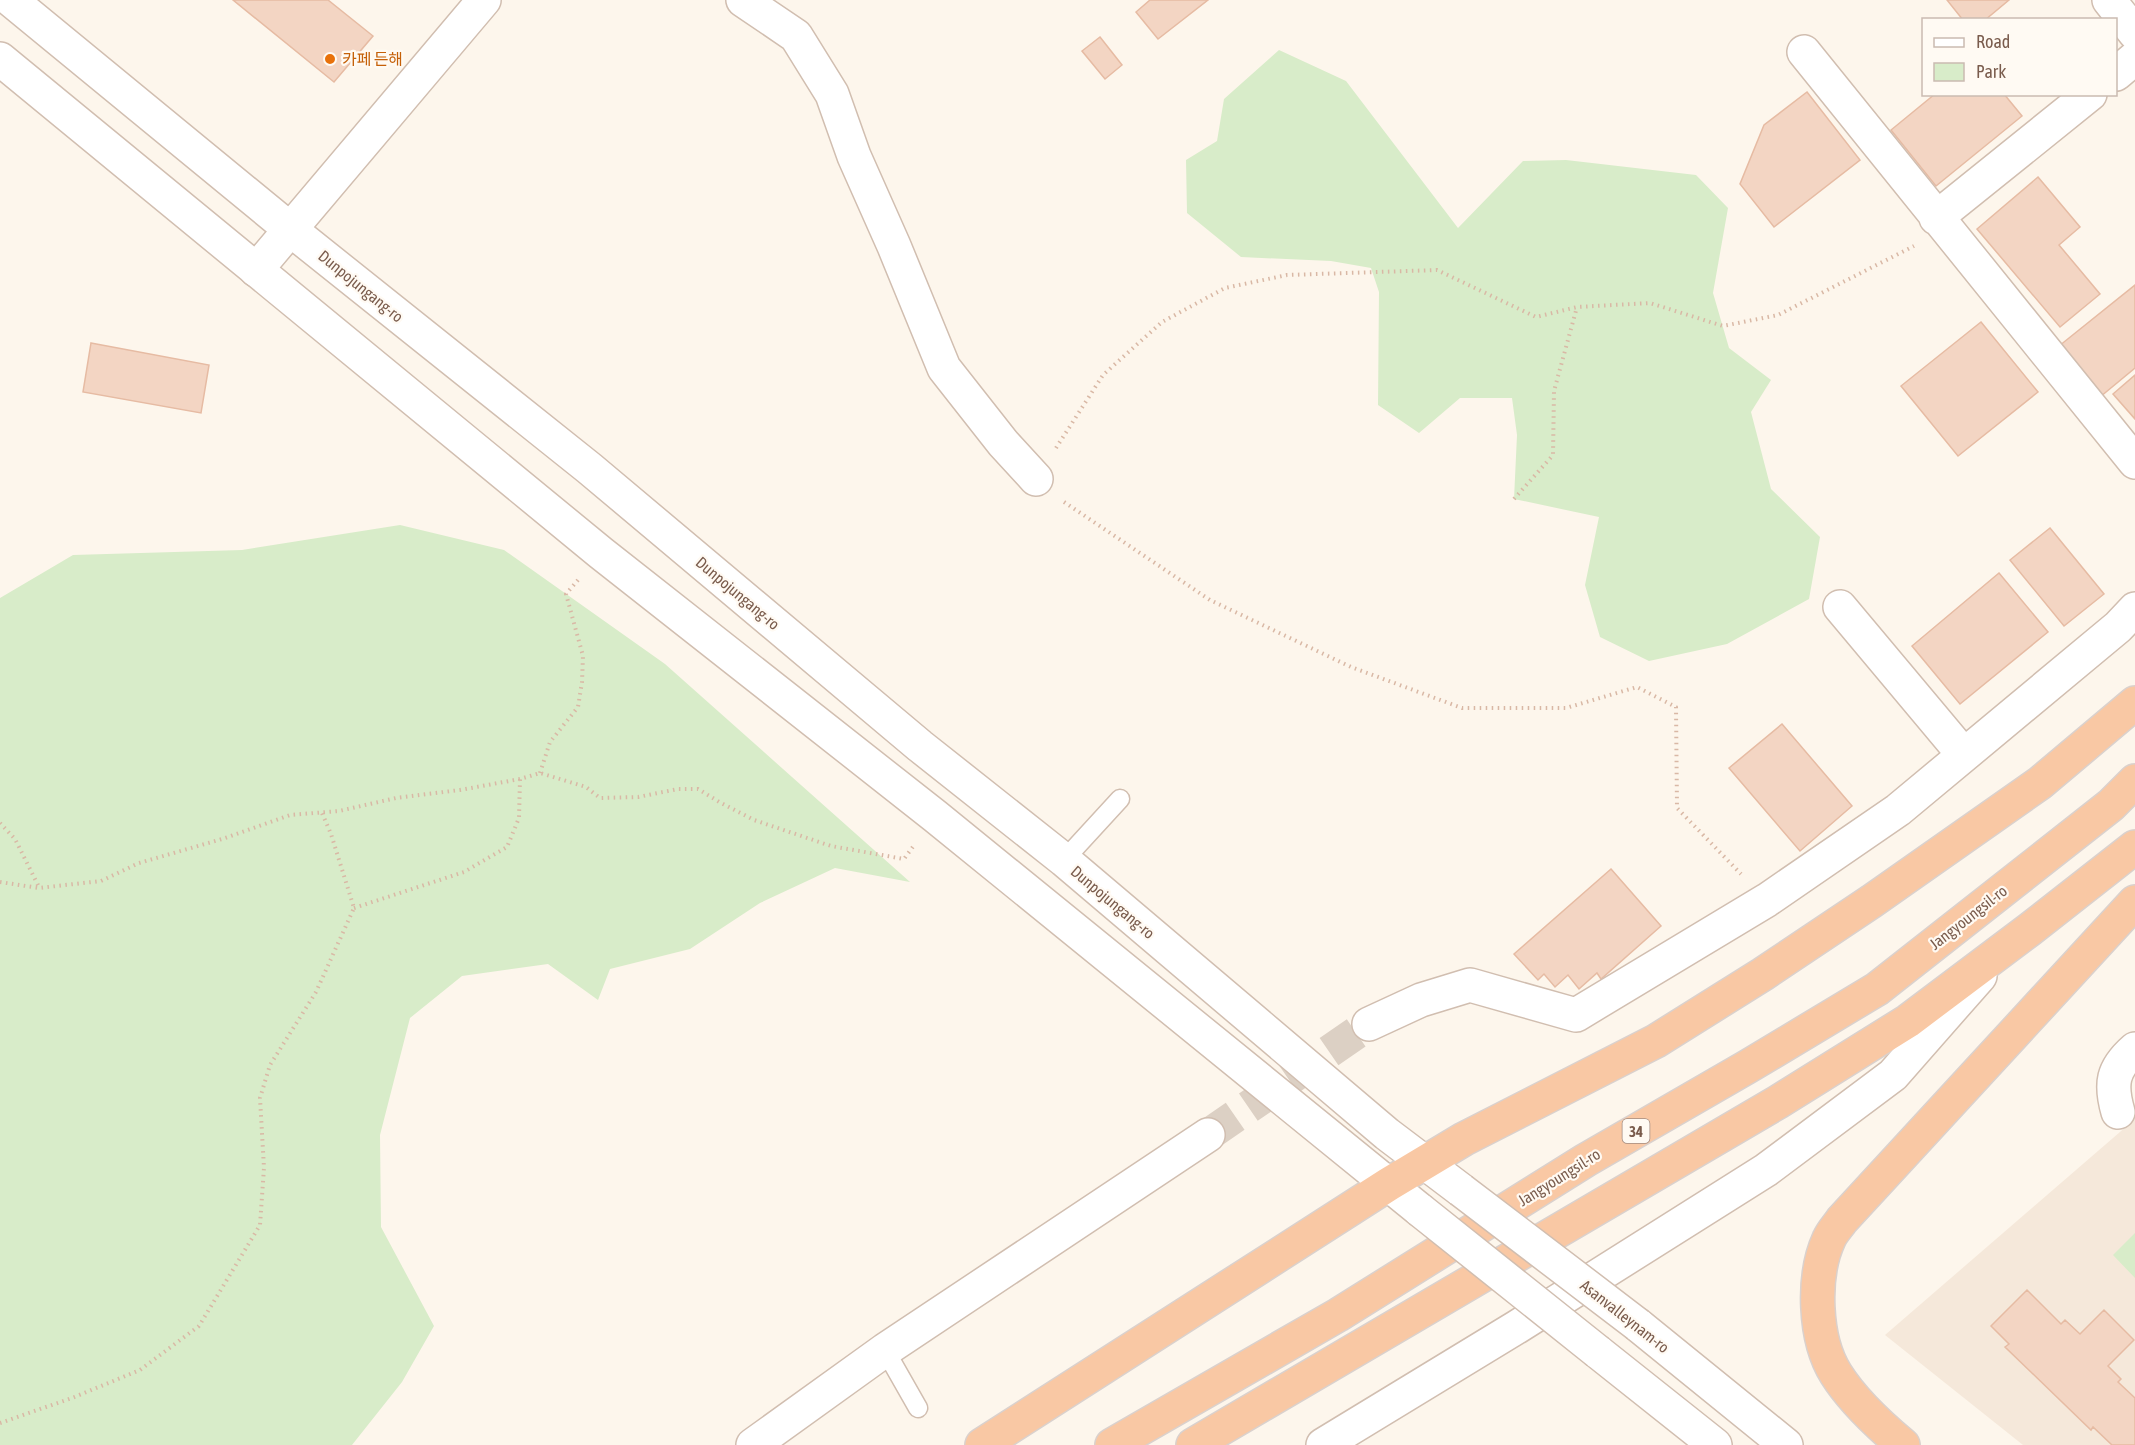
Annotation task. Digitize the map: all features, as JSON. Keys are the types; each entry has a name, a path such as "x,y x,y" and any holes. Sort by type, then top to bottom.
{"highway":[{"path":"982,1445 1389,1184 1464,1139 1656,1041 1763,974 2040,783 2135,704"},
{"name":"Jangyoungsil-ro","path":"1112,1445 1338,1315 1586,1160 1877,989 2101,813 2135,782"},
{"path":"1193,1445 1778,1102 1908,1021 2135,847"},
{"path":"1903,1445 1880,1426 1851,1392 1836,1374 1828,1356 1822,1335 1818,1290 1821,1264 1829,1239 1842,1220 2135,902"}],"street":[{"name":"Dunpojungang-ro","path":"11,0 291,230 590,468 920,746 1064,860 1387,1134 1461,1190"},
{"path":"256,270 484,0"},
{"path":"742,0 796,36 832,94 854,156 944,368 1003,443 1036,479"},
{"path":"2109,0 2135,33"},
{"path":"1804,52 2135,462"},
{"path":"2117,72 2135,58"},
{"path":"0,59 601,553 935,816 1715,1445"},
{"path":"1942,224 2088,96"},
{"path":"1840,607 1964,755"},
{"path":"1369,1024 1421,1000 1470,985 1576,1015 1767,900 1898,810 2118,627 2135,609"},
{"path":"1323,1445 1517,1327 1766,1170 1893,1075 2002,951"},
{"path":"2118,1112 2113,1092 2115,1072 2135,1049"},
{"path":"753,1445 885,1350 1208,1135"},
{"name":"Asanvalleynam-ro","path":"1461,1190 1638,1325 1786,1445"}],"lane":[{"path":"1064,860 1120,799"},
{"path":"885,1350 918,1408"}],"path":[{"path":"1767,900 1677,808 1676,707 1637,687 1566,708 1462,708 1351,666 1210,600 1063,502 1036,479 1103,375 1162,322 1225,288 1287,275 1437,270 1536,316 1577,307 1650,303 1722,326 1778,315 1942,224"},
{"path":"1514,499 1553,455 1554,391 1577,307"},
{"path":"540,774 550,742 578,707 583,656 566,594 583,573"},
{"path":"0,882 39,888 101,881 139,863 222,839 290,815 339,812 396,798 460,790 540,774 586,787 600,798 638,797 678,789 698,789 754,820 831,846 876,855 904,859 917,842"},
{"path":"354,908 464,872 507,847 519,818 520,779"},
{"path":"0,1423 72,1398 140,1370 199,1326 260,1225 264,1168 260,1098 270,1065 316,992 354,908 331,834 322,813"},
{"path":"0,823 15,839 39,888"}],"shaded area":[{"path":"2135,1119 2135,1445 2023,1445 1885,1335"}],"green space":[{"path":"1279,50 1346,81 1458,228 1523,161 1566,160 1696,175 1728,208 1713,293 1729,348 1771,380 1751,412 1771,489 1820,537 1809,599 1727,644 1649,661 1600,637 1585,585 1599,517 1514,499 1517,435 1512,398 1460,398 1419,433 1378,405 1379,292 1371,268 1331,261 1241,257 1187,213 1186,160 1217,141 1224,99"},
{"path":"400,525 504,550 665,664 910,882 835,868 760,903 690,949 610,969 598,1000 548,964 462,976 410,1018 380,1135 381,1227 434,1326 402,1382 352,1445 0,1445 0,598 73,555 242,550"},
{"path":"2135,1233 2135,1278 2113,1255"}],"building":[{"name":"카페 든해","path":"233,0 328,0 373,36 334,82"},
{"path":"1150,0 1208,0 1158,39 1136,12"},
{"path":"1947,0 2009,0 1987,18 1961,18"},
{"path":"1100,37 1122,65 1105,79 1082,51"},
{"path":"1807,92 1860,160 1774,227 1740,184 1764,125"},
{"path":"1933,96 2006,96 2022,116 1936,186 1891,130"},
{"path":"2038,177 2080,227 2059,245 2100,294 2060,327 1977,229"},
{"path":"2135,285 2135,368 2100,397 2059,346"},
{"path":"1981,322 2038,392 1958,456 1901,386"},
{"path":"91,343 209,365 201,413 83,392"},
{"path":"2135,375 2135,419 2113,394"},
{"path":"2050,528 2104,594 2064,626 2010,560"},
{"path":"1999,573 2048,632 1960,704 1912,646"},
{"path":"1782,724 1852,806 1800,851 1729,768"},
{"path":"1611,869 1661,926 1601,979 1597,973 1579,989 1568,975 1555,987 1544,974 1538,980 1514,954"},
{"path":"2027,1290 2061,1324 2065,1320 2080,1334 2104,1310 2134,1340 2108,1366 2121,1379 2118,1382 2135,1398 2135,1445 2112,1445 2093,1427 2091,1430 2005,1347 2009,1344 1991,1326"}],"tunnel":[{"path":"1208,1135 1369,1024"}],"place":[{"name":"카페 든해","path":"330,59"}]}
